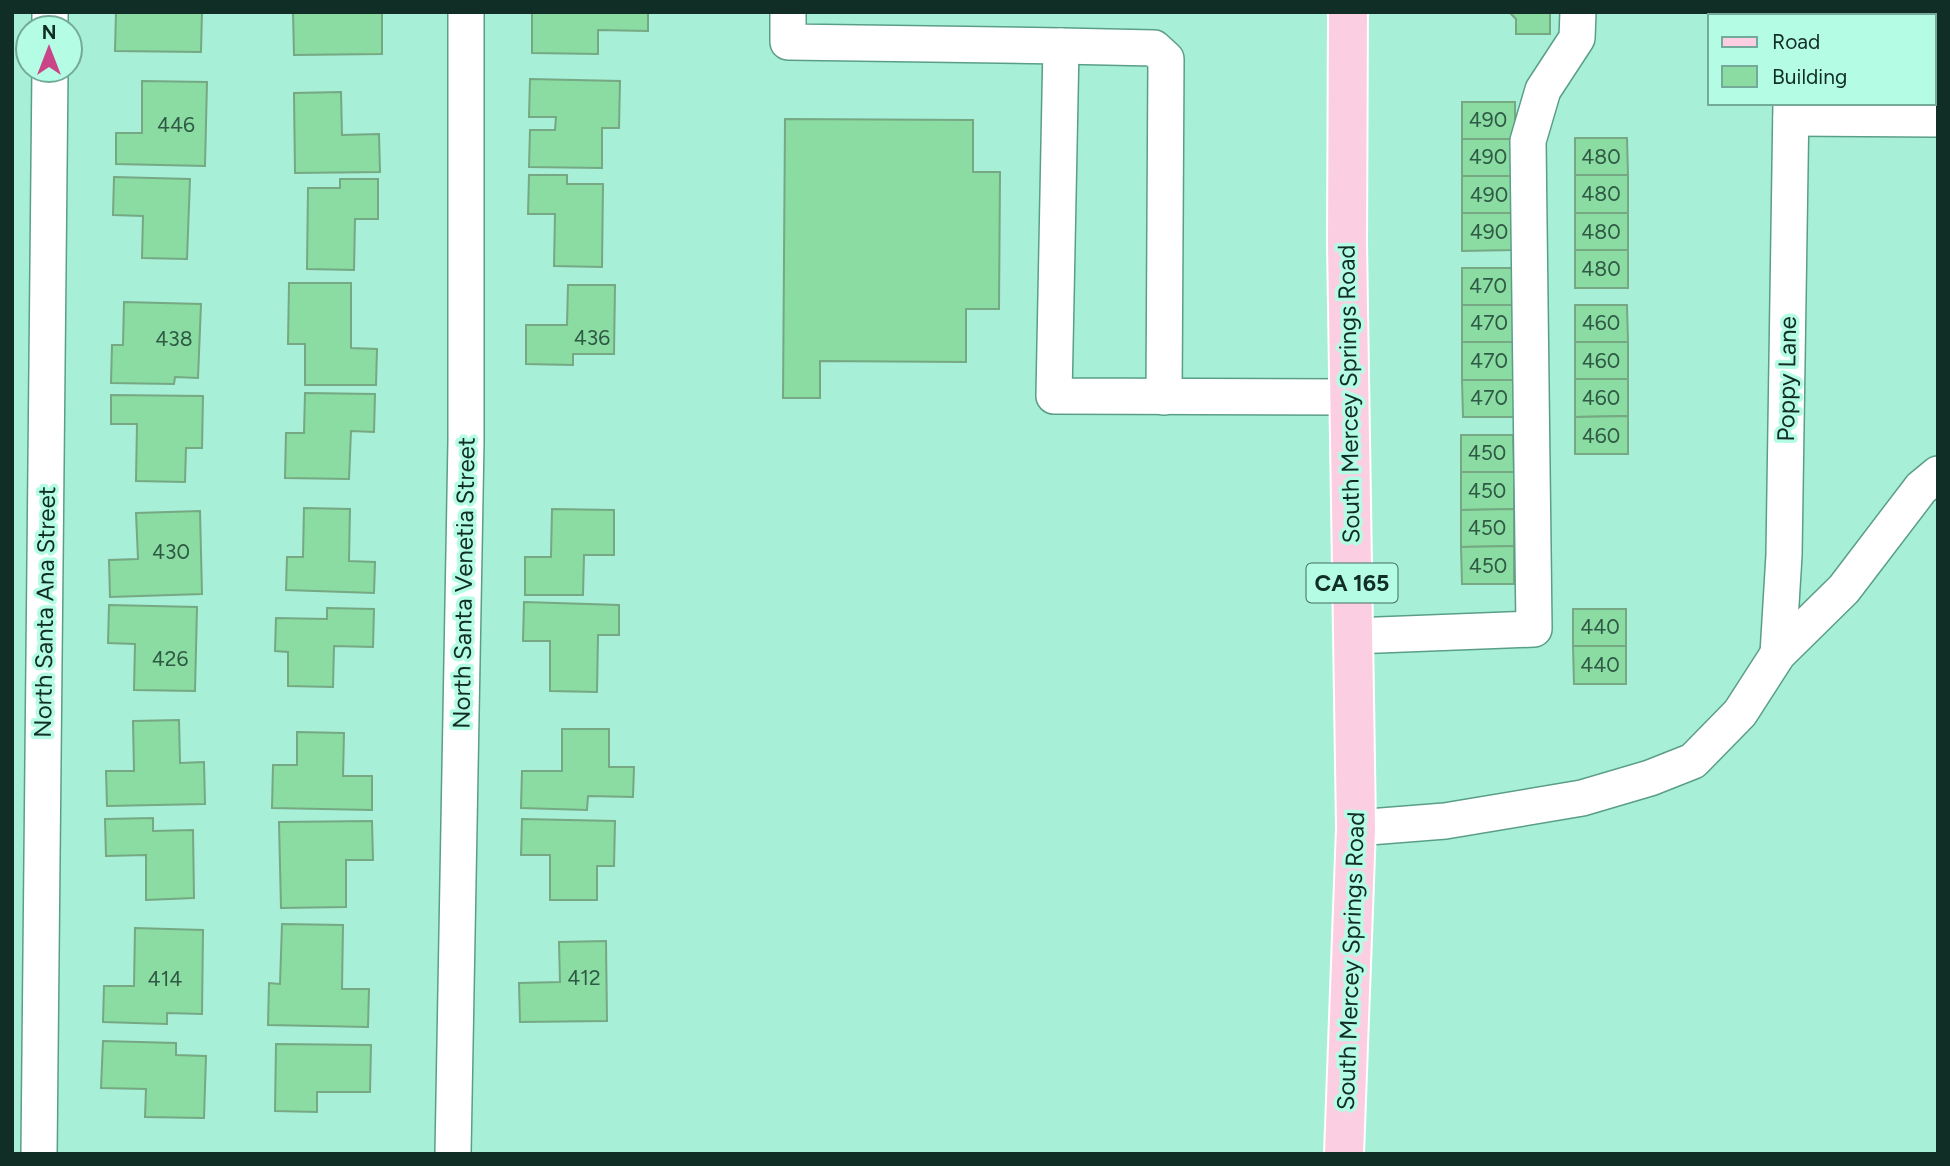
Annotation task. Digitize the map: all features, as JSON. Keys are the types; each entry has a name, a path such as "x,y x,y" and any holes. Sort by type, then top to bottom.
{"main road":[{"name":"South Mercey Springs Road","path":"1345,1154 1356,828 1349,397 1348,12"}],"street":[{"name":"North Santa Venetia Street","path":"453,1154 466,441 466,12"},
{"path":"788,12 788,42 1154,48 1166,59 1164,397"},
{"path":"1353,636 1534,629 1528,141 1544,90 1577,38 1578,12"},
{"path":"1061,46 1054,396 1349,397"},
{"name":"North Santa Ana Street","path":"40,1154 50,84"},
{"path":"1791,111 1938,119"},
{"name":"Poppy Lane","path":"1778,654 1784,555 1791,111"},
{"name":"Poppy Lane","path":"1356,828 1445,821 1582,798 1650,778 1693,761 1740,713 1778,654 1844,589 1921,488 1938,474"}],"building":[{"path":"116,12 202,12 201,52 115,51"},
{"path":"293,12 382,12 382,54 294,55"},
{"path":"532,12 648,12 648,31 598,30 598,54 532,53"},
{"path":"1509,12 1550,12 1550,34 1516,34 1516,19"},
{"path":"530,79 620,81 619,128 602,128 602,168 529,167 530,130 555,130 556,117 529,117"},
{"path":"142,81 207,82 205,166 116,164 116,133 142,133"},
{"path":"341,92 342,135 379,134 380,172 295,173 294,93"},
{"path":"1462,102 1515,102 1515,139 1462,139"},
{"path":"785,119 973,120 973,172 1000,172 999,309 966,309 966,362 820,361 820,398 783,398"},
{"path":"1575,138 1627,138 1628,175 1575,175"},
{"path":"1462,139 1515,139 1515,176 1462,176"},
{"path":"529,175 567,175 567,184 603,184 602,267 554,266 555,214 528,214"},
{"path":"1575,175 1628,175 1628,213 1575,213"},
{"path":"1462,176 1515,176 1515,213 1462,213"},
{"path":"114,177 190,179 187,259 142,258 143,216 113,215"},
{"path":"340,179 378,179 378,219 355,219 354,270 307,269 308,188 340,188"},
{"path":"1462,213 1515,213 1515,250 1462,251"},
{"path":"1575,213 1628,213 1628,250 1575,250"},
{"path":"1575,250 1628,250 1628,288 1575,288"},
{"path":"1462,268 1515,268 1515,305 1462,305"},
{"path":"289,283 351,283 351,348 377,349 376,385 305,385 305,344 288,344"},
{"path":"568,285 615,285 614,354 573,354 573,365 526,364 526,325 567,325"},
{"path":"124,302 201,304 198,378 175,377 174,384 111,383 112,345 123,345"},
{"path":"1462,305 1515,305 1515,342 1462,342"},
{"path":"1575,305 1627,305 1628,342 1575,342"},
{"path":"1462,342 1515,342 1515,380 1462,380"},
{"path":"1575,342 1628,342 1628,379 1575,379"},
{"path":"1575,379 1628,379 1628,416 1575,417"},
{"path":"1462,380 1515,380 1515,417 1463,417"},
{"path":"305,393 375,394 374,432 351,431 349,479 285,478 286,433 304,433"},
{"path":"111,395 203,396 202,448 186,448 185,482 136,481 137,424 111,424"},
{"path":"1628,416 1628,454 1575,454 1575,417"},
{"path":"1461,435 1513,435 1514,472 1461,472"},
{"path":"1461,472 1514,472 1514,509 1461,510"},
{"path":"304,508 350,509 349,561 375,562 374,593 286,590 287,557 303,557"},
{"path":"552,509 614,510 614,555 584,555 583,595 525,595 525,557 551,557"},
{"path":"1514,509 1514,546 1461,547 1461,510"},
{"path":"200,511 202,594 110,597 109,560 138,559 136,513"},
{"path":"1514,546 1514,584 1462,584 1461,547"},
{"path":"524,602 619,605 619,635 598,635 597,692 550,691 550,641 523,641"},
{"path":"109,605 197,607 195,691 134,690 135,644 108,643"},
{"path":"327,608 374,609 373,647 334,646 333,687 288,686 288,652 275,651 276,618 327,619"},
{"path":"1573,609 1626,609 1626,646 1573,646"},
{"path":"1573,646 1626,646 1626,684 1574,684"},
{"path":"179,720 180,763 204,762 205,804 107,806 106,771 134,771 133,721"},
{"path":"562,729 609,729 609,767 634,767 633,797 588,796 587,810 521,808 522,771 562,771"},
{"path":"297,732 344,733 343,776 372,776 372,810 272,808 273,765 297,765"},
{"path":"153,818 153,831 193,830 194,898 146,900 146,855 106,856 105,819"},
{"path":"522,819 615,821 614,866 597,866 597,900 550,900 550,855 521,855"},
{"path":"372,821 373,860 346,860 346,907 281,908 279,822"},
{"path":"282,924 343,925 342,989 369,989 368,1027 268,1025 269,983 280,984"},
{"path":"135,928 203,930 202,1014 167,1013 167,1024 103,1022 104,986 134,986"},
{"path":"606,941 607,1021 520,1022 519,983 560,982 559,942"},
{"path":"103,1041 176,1043 176,1055 206,1056 204,1118 145,1117 146,1089 101,1088"},
{"path":"276,1044 371,1045 370,1092 317,1092 317,1112 275,1111"}]}
